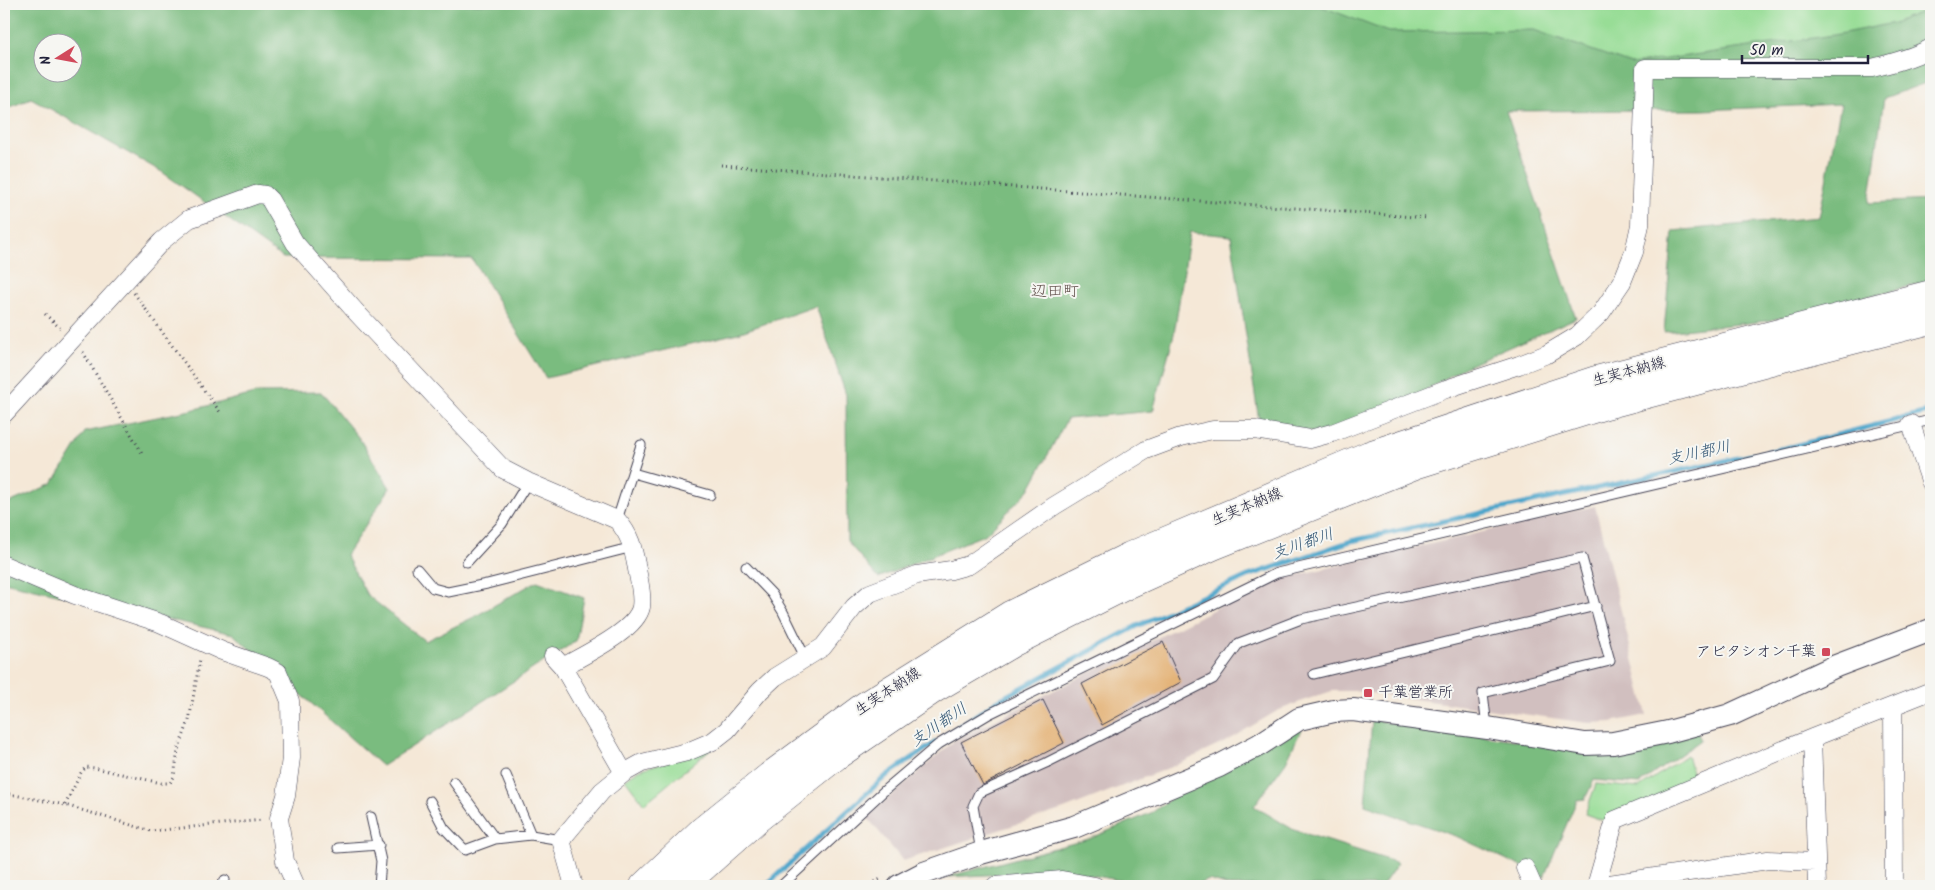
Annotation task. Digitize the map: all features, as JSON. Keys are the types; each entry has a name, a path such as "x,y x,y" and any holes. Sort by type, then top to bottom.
{"main road":[{"name":"生実本納線","path":"644,886 702,831 770,776 866,704 1010,615 1130,556 1369,455 1596,380 1931,294"},
{"name":"生実本納線","path":"682,886 757,819 836,756 934,689 1014,642 1129,584 1212,546 1415,465 1606,405 1931,320"}],"street":[{"path":"574,886 561,840 602,791 624,773 642,763 687,752 713,741 727,730 760,691 775,678 823,646 854,607 870,593 917,575 969,566 1054,506 1146,450 1213,430 1255,430 1310,439 1332,433 1446,389 1519,365 1547,354 1577,336 1606,306 1622,282 1634,252 1640,225 1645,68 1872,68 1915,56 1931,48"},
{"path":"4,414 162,241 189,219 258,194 265,195 270,200 295,243 356,312 503,469 528,482 617,520 626,531 633,547 641,595 640,608 632,622 622,632 558,662 624,773"},
{"path":"1911,424 1931,483"},
{"path":"4,565 75,594 160,623 222,651 278,672 290,701 291,758 286,796 278,818 285,861 296,886"},
{"path":"892,882 924,873 981,852 1074,827 1219,766 1259,745 1299,719 1315,715 1353,710 1488,728 1585,744 1613,743 1668,732 1730,714 1836,666 1931,630"},
{"path":"1816,862 1768,860 1596,886 1615,820 1931,691"},
{"path":"1894,707 1894,886"},
{"path":"1812,738 1817,886"},
{"path":"1525,868 1534,886"},
{"path":"995,886 1062,880 1095,886"}],"lane":[{"path":"781,886 939,744 988,714 1277,574 1931,420"},
{"path":"617,520 641,445"},
{"path":"633,473 710,495"},
{"path":"467,562 502,524 528,482"},
{"path":"417,569 433,588 448,592 633,547"},
{"path":"981,852 973,806 979,793 1046,763 1213,679 1239,643 1301,619 1582,558 1610,661 1483,693 1488,728"},
{"path":"746,567 772,594 784,612 805,657"},
{"path":"1314,674 1596,606"},
{"path":"506,775 531,835"},
{"path":"454,782 495,839"},
{"path":"430,801 444,828 465,850 495,839 531,835 561,840"},
{"path":"371,817 379,845 381,861 379,886"},
{"path":"338,848 379,845"}],"path":[{"path":"721,165 1428,218"},
{"path":"125,282 220,412"},
{"path":"45,314 74,339 142,453"},
{"path":"65,805 86,767 161,783 170,783 174,777 178,750 189,721 203,642"},
{"path":"4,793 65,805 151,831 278,818"},
{"path":"865,886 892,882"}],"shaded area":[{"name":"千葉営業所","path":"1595,506 1647,715 1611,722 1589,723 1356,691 1332,691 1277,711 1223,743 1181,763 1064,809 903,861 867,817 954,741 1230,601 1280,579"}],"green space":[{"path":"4,4 1315,4 1388,32 1534,30 1631,64 1834,35 1894,23 1931,8 1931,81 1884,98 1869,203 1931,200 1931,281 1767,321 1664,332 1673,231 1819,217 1841,104 1703,110 1506,111 1576,318 1463,368 1343,440 1259,421 1231,236 1190,232 1174,334 1153,411 1067,419 1029,490 986,534 878,578 847,541 846,395 816,306 738,333 546,378 472,259 283,258 162,172 31,98 4,110"},
{"path":"1154,4 1931,4 1931,31 1883,53 1442,75"},
{"path":"321,392 359,438 390,488 346,555 367,595 425,641 474,617 537,581 584,598 576,641 382,766 233,634 4,582 4,505 53,484 85,432 191,410 258,393"},
{"path":"1372,720 1536,743 1627,752 1697,732 1701,740 1639,784 1594,780 1585,799 1577,800 1544,877 1458,837 1365,805"},
{"path":"1303,726 1286,762 1254,806 1294,830 1398,863 1382,886 1229,886 1209,880 1193,886 1151,886 1068,871 946,877 1089,839 1153,812 1221,760"},
{"path":"713,747 644,804 625,779 639,770"},
{"path":"1687,755 1695,782 1610,823 1585,814 1596,784 1639,788"}],"building":[{"path":"1163,642 1181,682 1102,725 1082,684"},
{"path":"1043,700 1064,743 983,785 961,742"}],"waterway":[{"name":"支川都川","path":"943,737 997,701 1137,626 1248,576 1351,541 1794,446 1931,411"},
{"name":"支川都川","path":"765,886 886,776 936,742"}],"place":[{"name":"アビタシオン千葉","path":"1826,652"},
{"name":"千葉営業所","path":"1368,693"}],"district":[{"name":"辺田町","path":"1055,291"}]}
